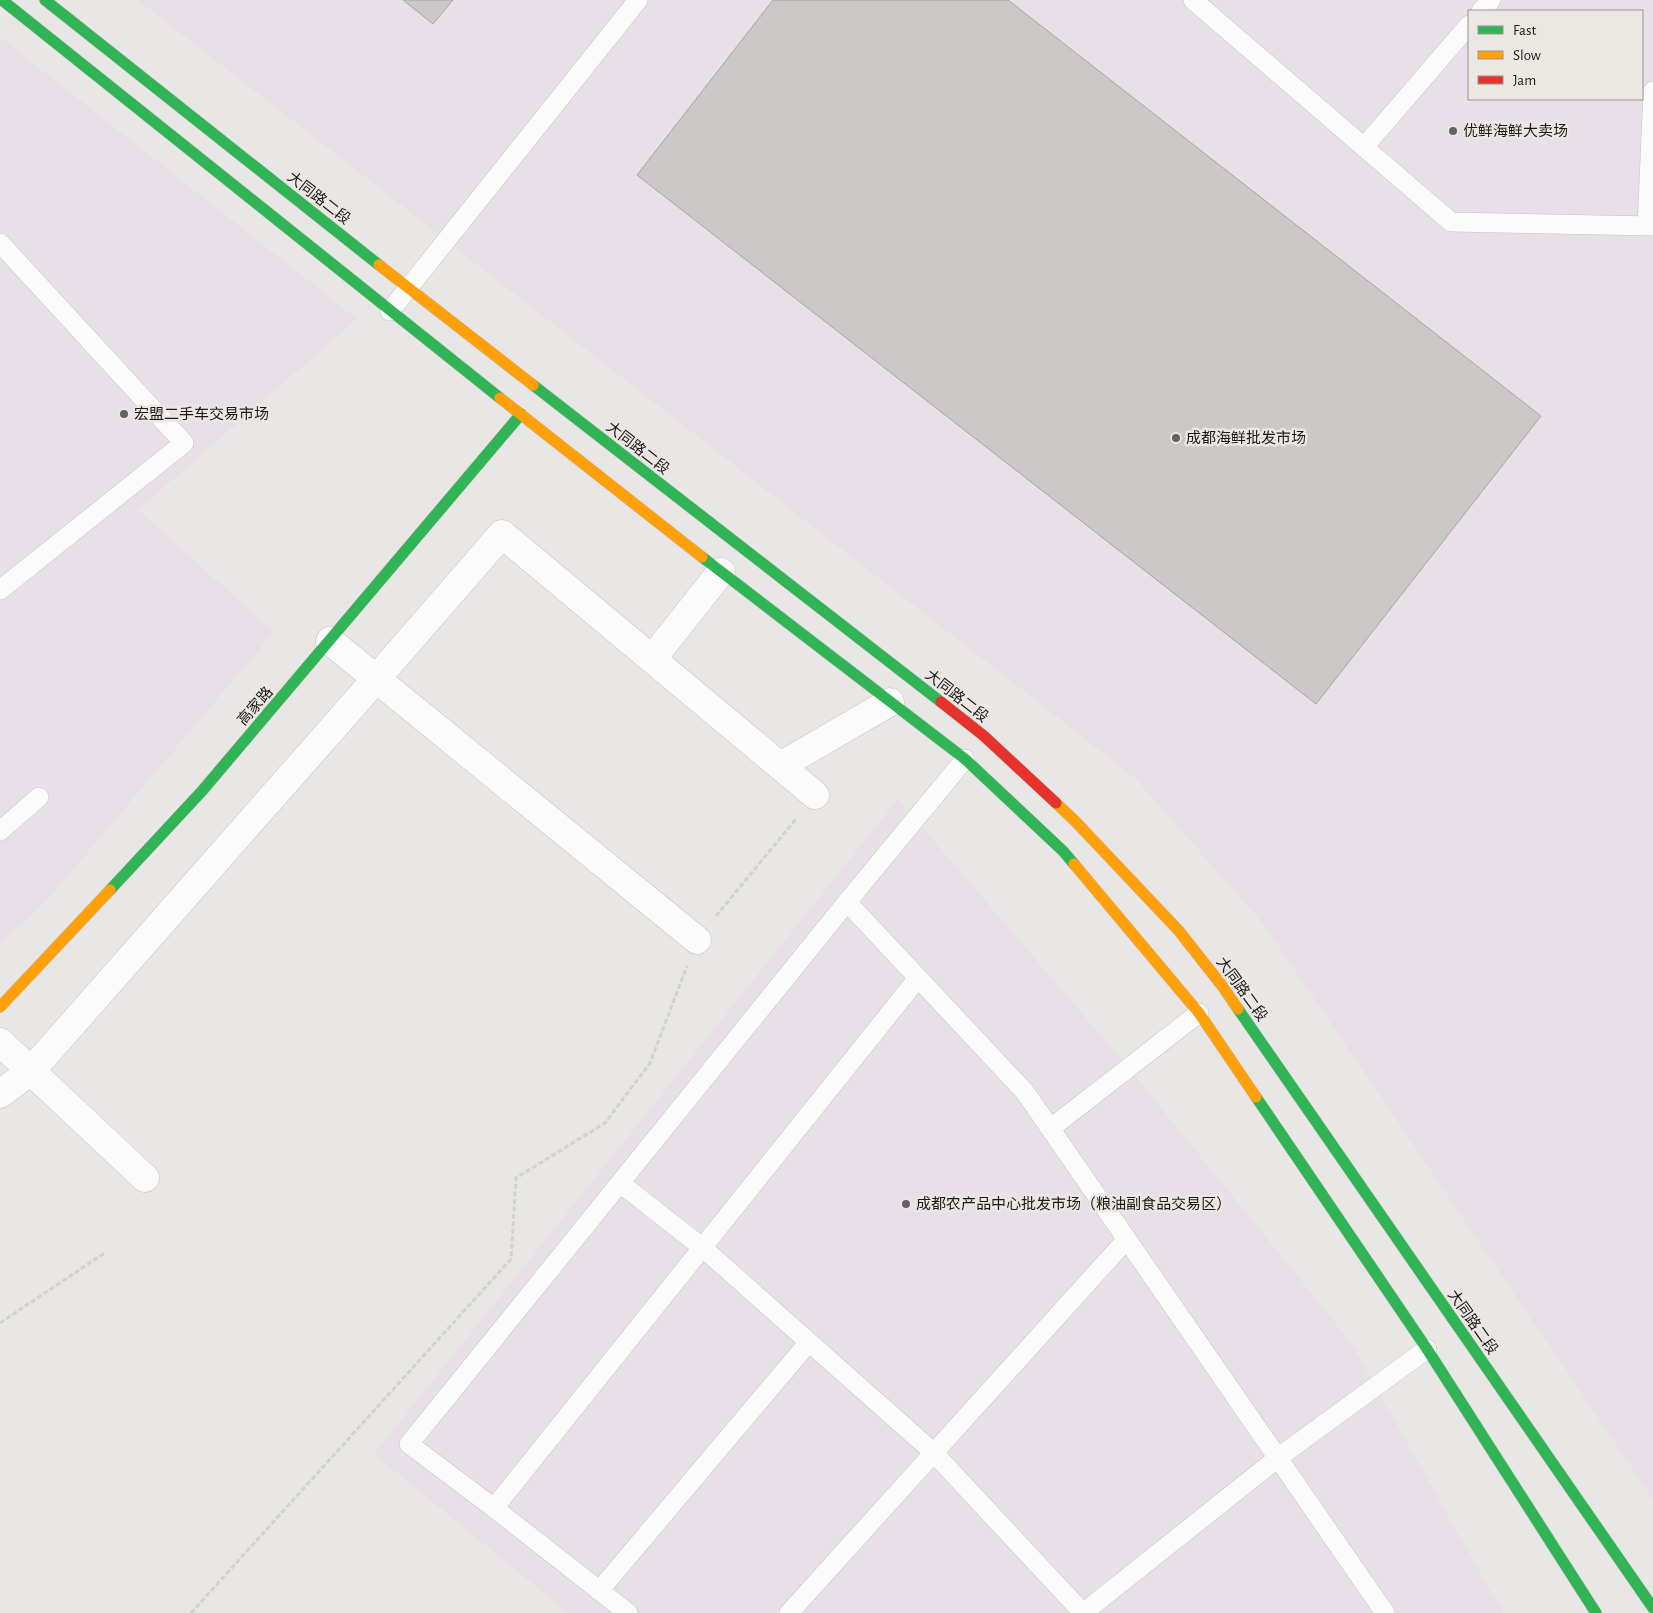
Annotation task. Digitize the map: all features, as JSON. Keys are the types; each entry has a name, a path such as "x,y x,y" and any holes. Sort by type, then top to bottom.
{"street":[{"path":"2,0 390,311 721,572 965,759 1063,851 1200,1013 1427,1349 1596,1613"},
{"name":"大同路二段","path":"45,0 408,288 984,736 1075,821 1179,931 1224,987 1653,1608"},
{"name":"高家路","path":"0,1007 202,791 521,414"},
{"path":"0,1094 31,1071 502,534 815,795"},
{"path":"652,659 721,572"},
{"path":"330,641 697,940"},
{"path":"780,766 890,702"},
{"path":"0,1042 145,1178"}],"lane":[{"path":"390,311 638,0"},
{"path":"1193,0 1451,222 1650,226 1653,91"},
{"path":"1482,10 1491,0"},
{"path":"1364,147 1468,26"},
{"path":"0,243 184,443 0,590"},
{"path":"628,1613 409,1444 965,759"},
{"path":"0,831 39,798"},
{"path":"847,902 1025,1092 1385,1613"},
{"path":"494,1508 918,978"},
{"path":"1050,1128 1200,1013"},
{"path":"620,1183 703,1248 933,1452 1083,1613 1278,1458 1427,1349"},
{"path":"789,1613 1127,1239"},
{"path":"600,1591 809,1342"}],"path":[{"path":"191,1613 511,1259 516,1178 605,1123 650,1063 697,940 815,795"},
{"path":"0,1323 106,1252"}],"shaded area":[{"name":"成都海鲜批发市场","path":"138,0 1653,0 1653,1499 1265,926 1135,778"},
{"name":"宏盟二手车交易市场","path":"0,37 357,319 138,510 273,631 49,898 0,944"},
{"name":"成都农产品中心批发市场（粮油副食品交易区）","path":"898,799 1128,1067 1350,1341 1503,1613 568,1613 374,1454"}],"building":[{"path":"403,0 453,0 433,24"},
{"path":"773,0 1008,0 1541,416 1316,704 637,175"}],"traffic: fast":[{"path":"2,0 500,398"},
{"path":"45,0 379,265"},
{"path":"533,385 941,702"},
{"path":"110,890 202,791 521,414"},
{"path":"702,557 965,759 1063,851 1074,864"},
{"path":"1238,1009 1653,1608"},
{"path":"1256,1097 1427,1349 1596,1613"}],"traffic: slow":[{"path":"379,265 533,385"},
{"path":"500,398 702,557"},
{"path":"1056,803 1179,931 1238,1009"},
{"path":"1074,864 1199,1013 1256,1097"},
{"path":"0,1007 110,890"}],"traffic: jam":[{"path":"941,702 984,736 1056,803"}],"place":[{"name":"优鲜海鲜大卖场","path":"1453,131"},
{"name":"宏盟二手车交易市场","path":"124,414"},
{"name":"成都海鲜批发市场","path":"1176,438"},
{"name":"成都农产品中心批发市场（粮油副食品交易区）","path":"906,1204"}]}
